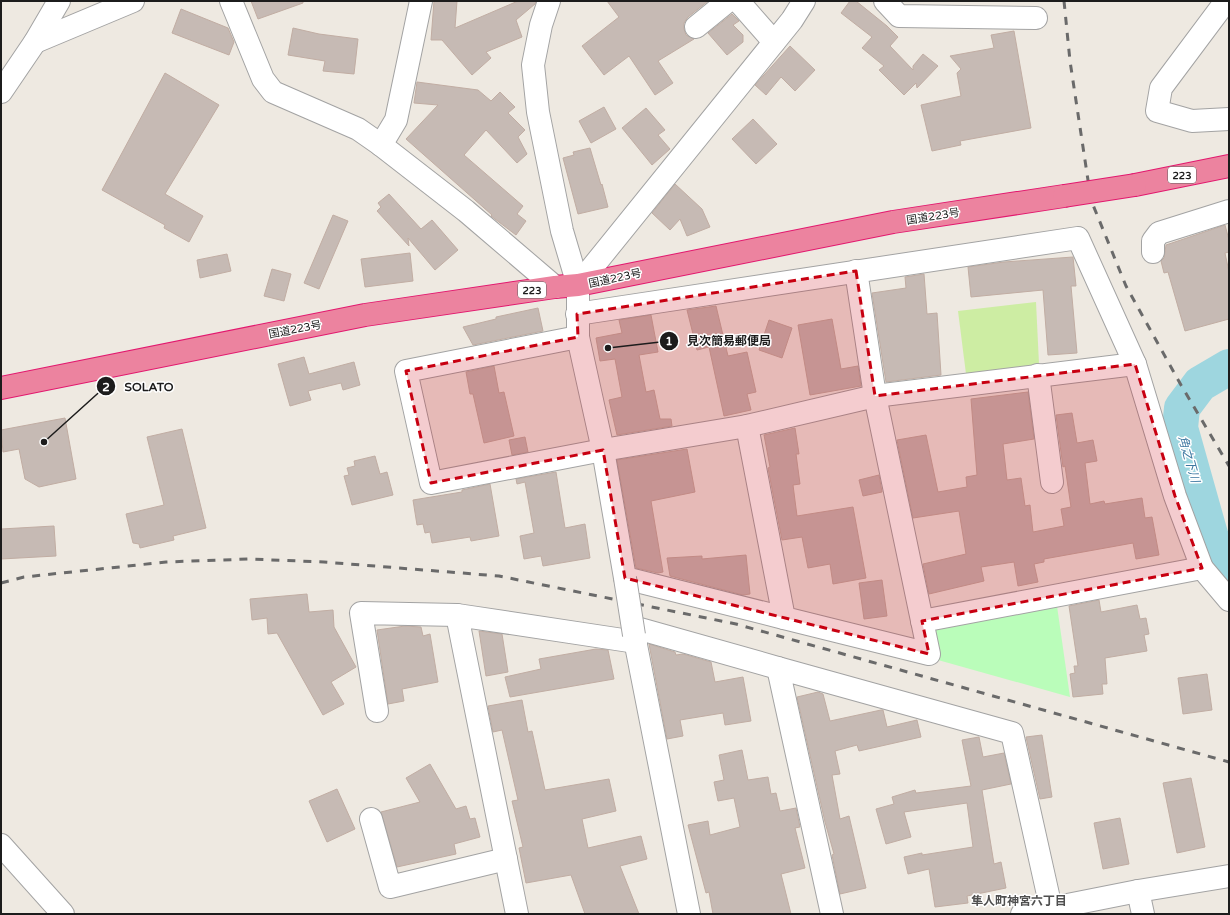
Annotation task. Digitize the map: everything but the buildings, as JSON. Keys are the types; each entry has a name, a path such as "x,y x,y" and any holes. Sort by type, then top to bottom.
{"highway":[{"name":"国道223号","path":"1,388 365,315 555,287 578,286 893,222 1064,196 1229,166"}],"street":[{"path":"1,92 35,42 59,1"},
{"path":"35,42 133,1"},
{"path":"231,1 263,79 273,92 358,129 382,145 466,212 555,287"},
{"path":"382,145 396,120 421,1"},
{"path":"549,1 541,25 533,65 538,112 562,231 578,286 578,337 602,450 634,634 689,914"},
{"path":"696,27 728,1"},
{"path":"738,1 774,42"},
{"path":"578,286 774,42 804,1"},
{"path":"885,1 900,16 1036,18"},
{"path":"1226,1 1161,88 1157,111 1192,121 1229,119"},
{"path":"1153,252 1153,240 1159,233 1229,211"},
{"path":"577,314 1078,238 1135,364 1175,496 1202,568 1229,600"},
{"path":"625,578 929,654 875,396 856,271"},
{"path":"578,337 406,371 431,484 602,450 747,426 875,396 1135,364"},
{"path":"1038,375 1052,482"},
{"path":"747,426 784,618"},
{"path":"922,621 1202,568"},
{"path":"377,711 361,613 457,615 634,634 778,668 1012,733 1051,908"},
{"path":"457,615 518,914"},
{"path":"778,668 832,914"},
{"path":"371,819 390,887 506,859"},
{"path":"1,845 63,914"},
{"path":"1022,914 1138,891 1229,876"},
{"path":"1138,891 1143,914"}],"highlighted area":[{"path":"856,271 875,396 1135,364 1175,496 1202,568 922,621 929,654 625,578 603,450 431,483 406,371 578,337 577,314"}],"green space":[{"path":"1036,302 1039,364 966,374 958,311"},
{"path":"1057,606 1070,697 938,660 931,627"}],"waterway":[{"name":"角之下川","path":"1229,367 1200,384 1182,408 1180,428 1211,538 1229,566"}],"railway":[{"path":"1064,1 1070,61 1091,200 1126,286 1181,385 1229,466"},
{"path":"1,583 24,577 166,562 249,559 324,562 499,576 736,624 1229,762"}],"place":[{"name":"見次簡易郵便局","path":"608,348"},
{"name":"SOLATO","path":"44,442"}],"district":[{"name":"隼人町神宮六丁目","path":"1019,901"}]}
